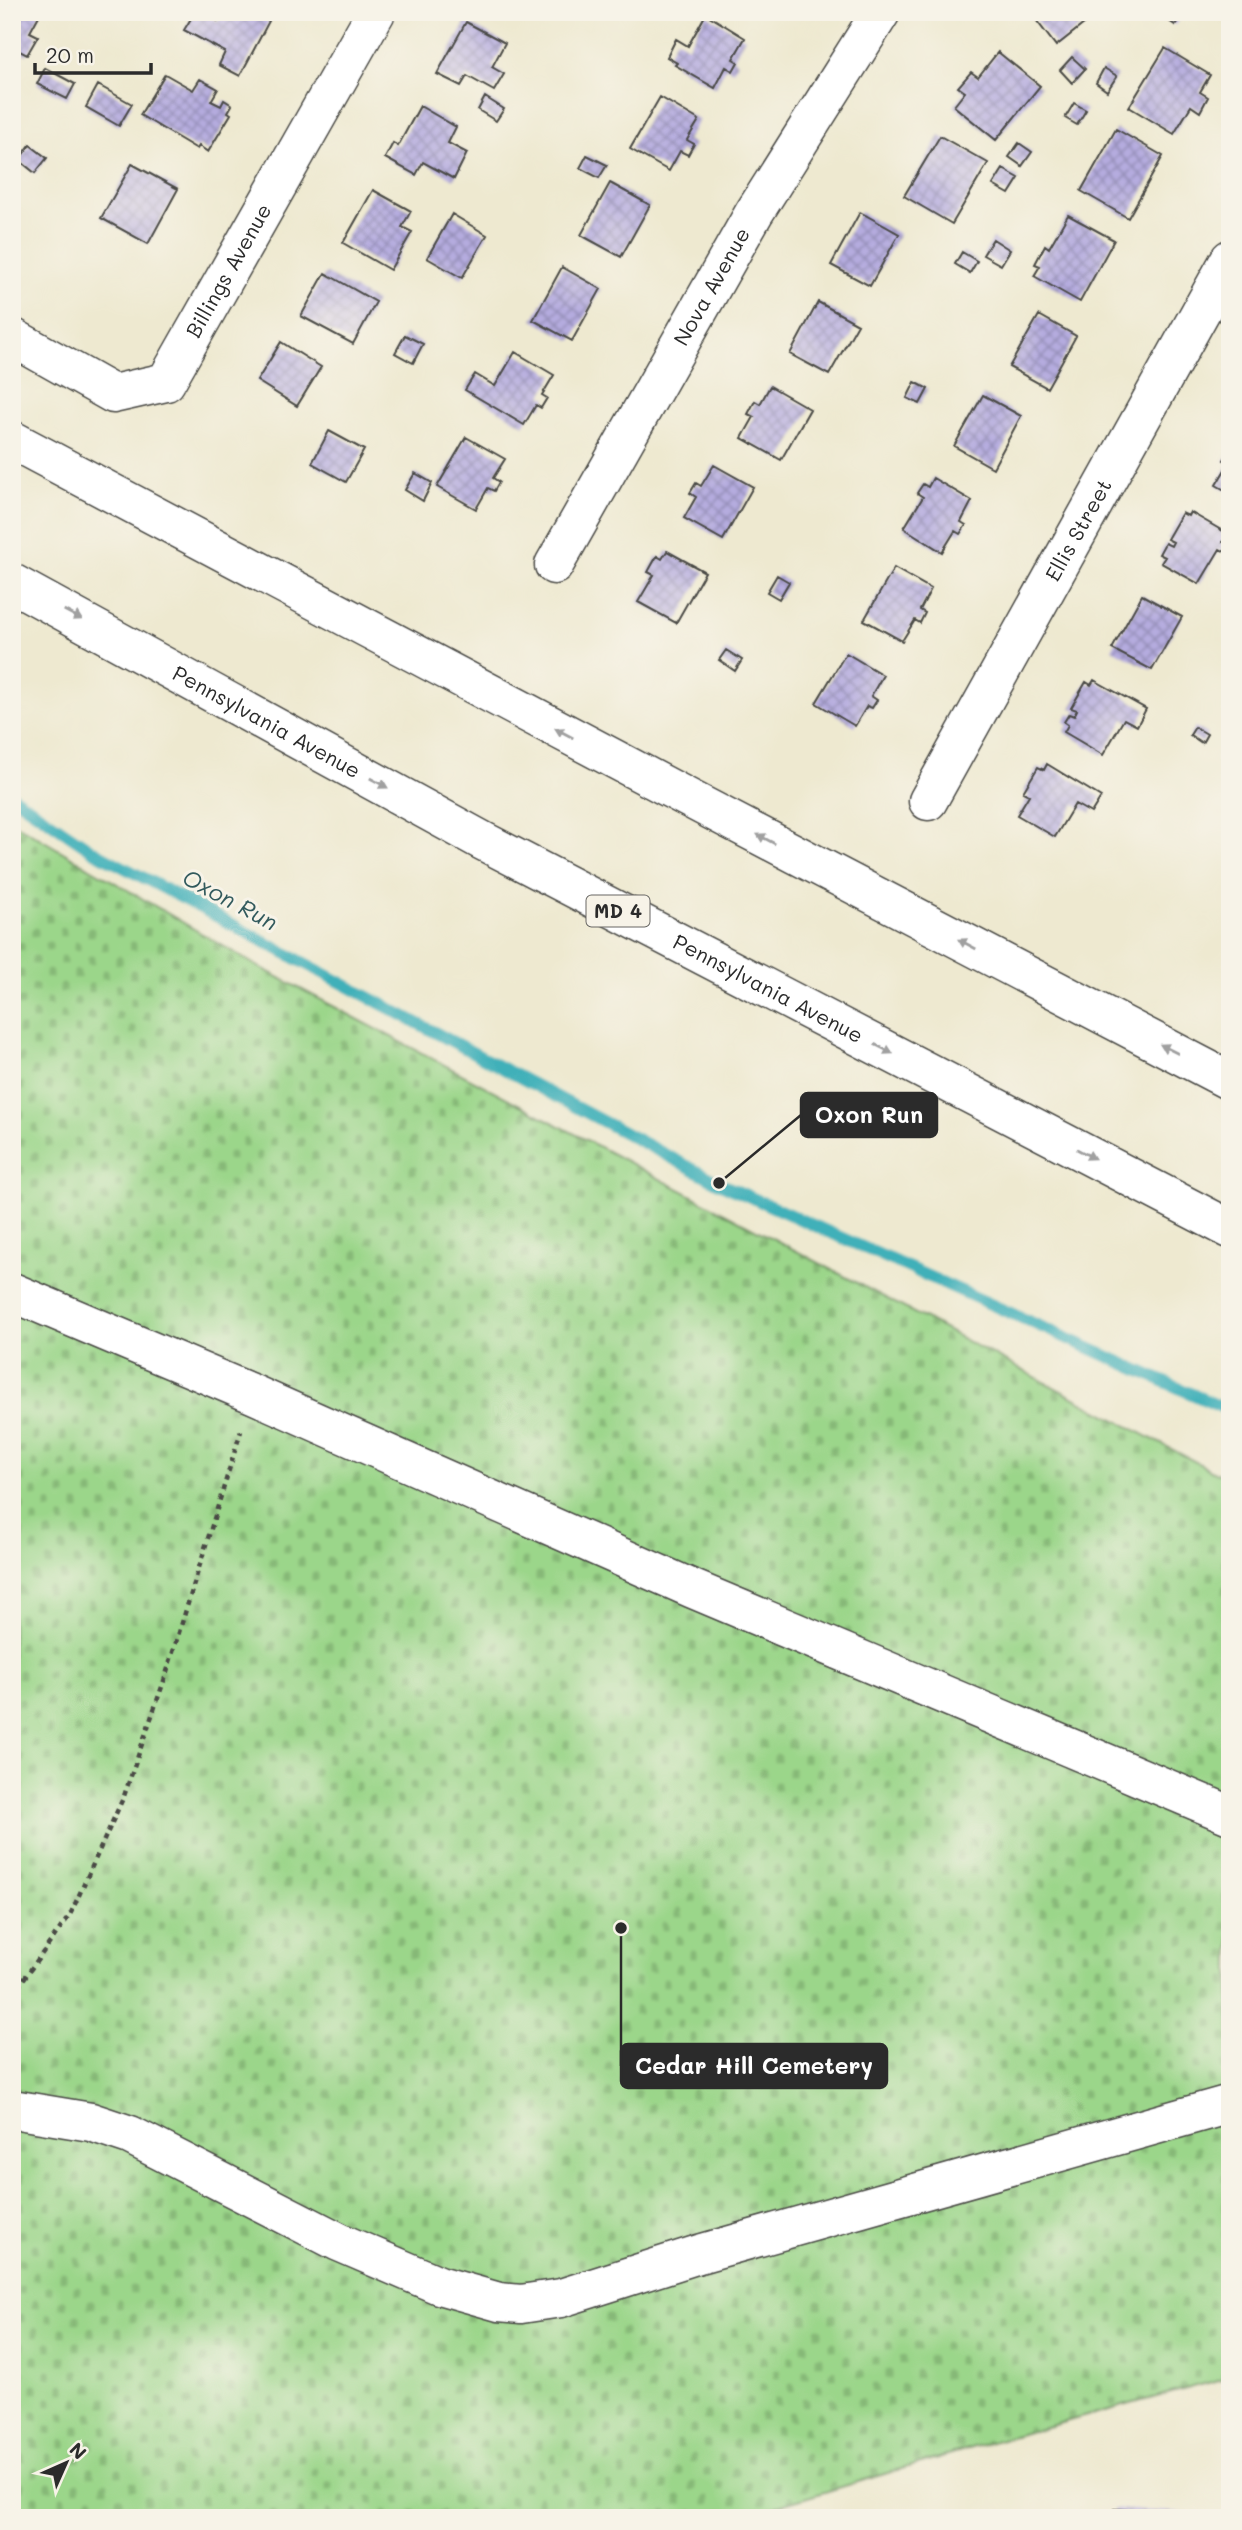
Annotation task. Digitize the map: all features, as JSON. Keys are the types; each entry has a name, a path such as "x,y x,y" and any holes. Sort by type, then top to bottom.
{"main road":[{"name":"Billings Avenue","path":"12,337 113,394 166,382 376,12"},
{"name":"Nova Avenue","path":"554,565 754,213 881,12"},
{"name":"Ellis Street","path":"928,801 1230,259"},
{"path":"12,440 1230,1081"},
{"name":"Pennsylvania Avenue","path":"12,583 483,841 1230,1229"},
{"path":"12,1292 253,1394 693,1589 1230,1815"},
{"path":"12,2109 91,2122 130,2135 351,2247 439,2285 499,2302 521,2304 561,2298 699,2254 1230,2104"}],"path":[{"path":"12,1995 70,1915 124,1796 165,1678 253,1394"}],"green space":[{"path":"12,822 257,966 1230,1480 1230,2377 991,2442 738,2518 12,2518"}],"building":[{"path":"12,12 41,12 30,32 38,36 27,55 12,47"},
{"path":"195,12 201,12 218,21 223,12 252,12 269,21 240,76 219,65 225,52 184,30"},
{"path":"1030,12 1099,12 1056,46"},
{"path":"1156,12 1184,12 1175,25"},
{"path":"706,14 745,38 733,59 738,62 733,71 726,67 715,88 675,65 677,63 667,57 676,39 688,46"},
{"path":"466,22 505,43 492,67 504,74 494,91 467,76 461,86 437,74"},
{"path":"1165,48 1210,75 1200,92 1208,97 1200,112 1191,106 1174,134 1129,107"},
{"path":"998,52 1040,86 996,140 954,106 965,92 958,87 971,72 978,77"},
{"path":"1072,57 1085,69 1072,83 1060,70"},
{"path":"45,68 75,84 67,99 37,84"},
{"path":"1104,68 1117,76 1107,91 1096,83"},
{"path":"165,74 193,90 200,79 218,89 211,101 221,106 224,100 232,105 228,112 231,114 208,152 199,146 197,149 140,115"},
{"path":"98,85 132,104 119,126 86,107"},
{"path":"485,97 504,109 496,121 478,110"},
{"path":"660,97 699,120 687,140 694,144 688,155 680,151 669,171 630,149"},
{"path":"1074,103 1086,110 1077,125 1065,118"},
{"path":"420,106 456,127 448,143 467,153 454,179 423,162 416,175 385,158 393,143 398,146"},
{"path":"1116,129 1163,156 1128,218 1081,191"},
{"path":"940,136 988,163 952,224 904,196"},
{"path":"1019,143 1032,152 1022,166 1009,157"},
{"path":"30,145 47,158 35,173 19,160"},
{"path":"587,155 607,165 599,178 580,168"},
{"path":"132,164 178,189 148,244 101,218"},
{"path":"1003,169 1019,178 1009,194 993,185"},
{"path":"610,183 650,205 621,257 581,235"},
{"path":"373,190 411,211 402,227 412,232 390,270 343,243"},
{"path":"860,212 899,234 870,286 831,265"},
{"path":"452,214 487,235 462,278 427,258"},
{"path":"1068,215 1114,240 1080,302 1034,276 1040,266 1035,264 1045,245 1049,248"},
{"path":"993,239 1010,250 1001,265 983,255"},
{"path":"962,252 977,261 970,273 955,264"},
{"path":"562,267 601,289 572,341 533,320"},
{"path":"325,273 376,302 353,344 301,316"},
{"path":"818,302 858,324 829,375 790,354"},
{"path":"1039,315 1076,336 1047,388 1009,367"},
{"path":"405,335 423,344 413,363 395,353"},
{"path":"281,342 321,367 297,406 257,381"},
{"path":"515,352 554,375 542,395 547,398 541,408 536,405 524,425 465,390 475,374 495,386"},
{"path":"915,382 928,389 920,404 907,398"},
{"path":"770,386 810,409 781,460 742,438 754,417 748,414 755,401 760,404"},
{"path":"983,395 1021,416 993,468 954,446"},
{"path":"329,431 364,450 346,482 312,463"},
{"path":"466,437 505,459 493,478 499,482 494,491 488,488 476,509 437,487"},
{"path":"1230,450 1230,493 1216,485 1229,463 1224,460"},
{"path":"714,465 753,487 723,540 684,518 696,497 690,493 696,483 701,486"},
{"path":"415,473 432,483 423,501 405,490"},
{"path":"933,478 972,501 961,522 966,525 960,534 955,531 942,552 904,528 923,497 917,493 923,484 928,487"},
{"path":"1190,512 1228,534 1223,542 1230,545 1227,553 1220,549 1199,584 1161,563 1165,557 1159,554 1165,543 1171,546 1173,542 1167,539 1182,513 1188,516"},
{"path":"667,551 705,572 676,623 638,602 654,575 648,572 657,556 662,559"},
{"path":"894,568 931,589 920,610 925,613 920,623 915,620 902,641 864,620"},
{"path":"777,575 789,582 779,599 767,592"},
{"path":"1142,595 1182,617 1152,670 1112,649"},
{"path":"726,650 742,660 735,671 719,660"},
{"path":"846,653 883,675 871,696 877,700 872,708 867,706 855,726 816,703"},
{"path":"1094,680 1146,709 1137,726 1124,719 1103,755 1064,732 1068,725 1064,722 1069,714 1074,716 1077,710 1071,708 1086,682 1091,685"},
{"path":"1195,727 1207,734 1202,743 1190,735"},
{"path":"1047,764 1101,797 1091,813 1075,804 1055,837 1017,815 1029,795 1023,792 1038,767 1044,770"},
{"path":"1114,2509 1230,2515 1230,2518 1094,2518 1094,2515 1114,2515"}],"waterway":[{"name":"Oxon Run","path":"12,796 95,852 719,1183 1230,1411"}],"place":[{"name":"Oxon Run","path":"719,1183"},
{"name":"Cedar Hill Cemetery","path":"621,1928"}]}
